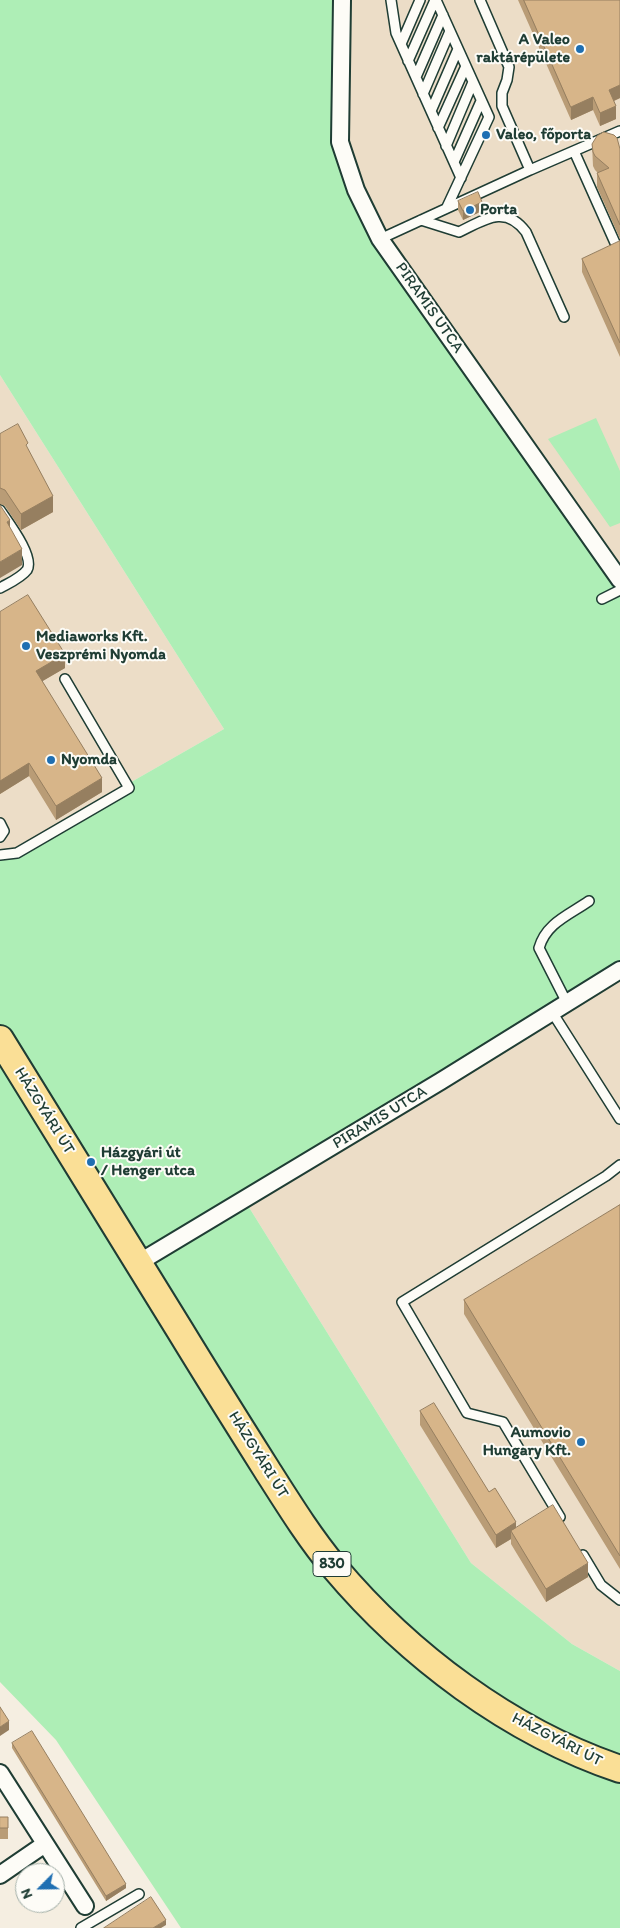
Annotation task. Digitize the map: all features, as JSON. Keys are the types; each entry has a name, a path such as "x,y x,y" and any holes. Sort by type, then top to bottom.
{"main road":[{"name":"HÁZGYÁRI ÚT","path":"0,1039 296,1516 333,1566 377,1615 422,1656 461,1685 513,1719 559,1744 620,1769"}],"street":[{"name":"PIRAMIS UTCA","path":"342,0 340,142 356,190 380,239 620,580"},
{"name":"PIRAMIS UTCA","path":"138,1263 441,1081 620,970"},
{"path":"0,1772 85,1906"},
{"path":"0,1875 45,1844"}],"lane":[{"path":"391,0 396,33 461,178"},
{"path":"401,44 420,0"},
{"path":"408,61 436,0"},
{"path":"436,0 488,117 447,207"},
{"path":"480,0 509,66 507,80 502,93 502,106 530,170"},
{"path":"416,78 443,15"},
{"path":"423,94 450,31"},
{"path":"431,111 458,49"},
{"path":"438,128 466,66"},
{"path":"446,146 473,82"},
{"path":"454,162 481,101"},
{"path":"380,239 447,207 620,131"},
{"path":"574,151 616,245"},
{"path":"422,220 459,232 494,216 511,217 518,221 526,232 564,317"},
{"path":"0,510 25,550 30,563 28,569 22,575 0,588"},
{"path":"602,599 620,590"},
{"path":"0,855 18,853 129,788 66,679"},
{"path":"0,823 4,831 0,837"},
{"path":"567,1003 539,948 542,937 549,928 589,901"},
{"path":"552,1012 620,1119"},
{"path":"560,1517 503,1422 467,1413 402,1302 606,1176 620,1165"},
{"path":"583,1555 601,1585 620,1600"},
{"path":"81,1928 139,1894"}],"shaded area":[{"path":"339,0 620,0 620,583 379,240 338,142"},
{"path":"0,375 224,729 0,857"},
{"path":"620,969 620,1671 572,1644 471,1563 245,1201"}],"green space":[{"path":"0,0 339,0 338,142 354,191 620,583 620,969 245,1201 471,1563 572,1644 620,1671 620,1928 181,1928 56,1740 0,1682 0,857 224,729 0,375"},
{"path":"596,418 620,471 620,523 610,527 548,439"}],"building":[{"name":"A Valeo raktárépülete","path":"524,0 620,0 620,85 609,90 616,106 600,113 593,97 571,107"},
{"path":"604,132 617,138 620,149 620,225 597,173 609,168 593,152 592,144 597,136"},
{"path":"478,192 482,202 463,211 458,201"},
{"path":"620,241 620,343 582,259"},
{"path":"18,424 28,443 26,445 53,496 21,514 5,490 0,488 0,434"},
{"path":"0,505 10,520 7,522 22,549 0,562"},
{"path":"28,595 65,654 36,671 102,778 56,806 29,763 0,781 0,612"},
{"name":"Aumovio Hungary Kft.","path":"620,1205 620,1556 464,1300"},
{"path":"434,1403 489,1492 495,1488 516,1522 496,1535 420,1411"},
{"path":"553,1505 588,1563 546,1589 511,1531"},
{"path":"0,1707 9,1721 0,1727"},
{"path":"32,1731 126,1884 106,1896 12,1743"},
{"path":"0,1817 8,1817 8,1828 0,1828"},
{"path":"151,1897 166,1920 153,1928 104,1928"}],"place":[{"name":"A Valeo raktárépülete","path":"580,49"},
{"name":"Valeo, főporta","path":"486,135"},
{"name":"Porta","path":"470,210"},
{"name":"Mediaworks Kft. Veszprémi Nyomda","path":"26,646"},
{"name":"Nyomda","path":"51,760"},
{"name":"Házgyári út / Henger utca","path":"91,1162"},
{"name":"Aumovio Hungary Kft.","path":"581,1442"}]}
